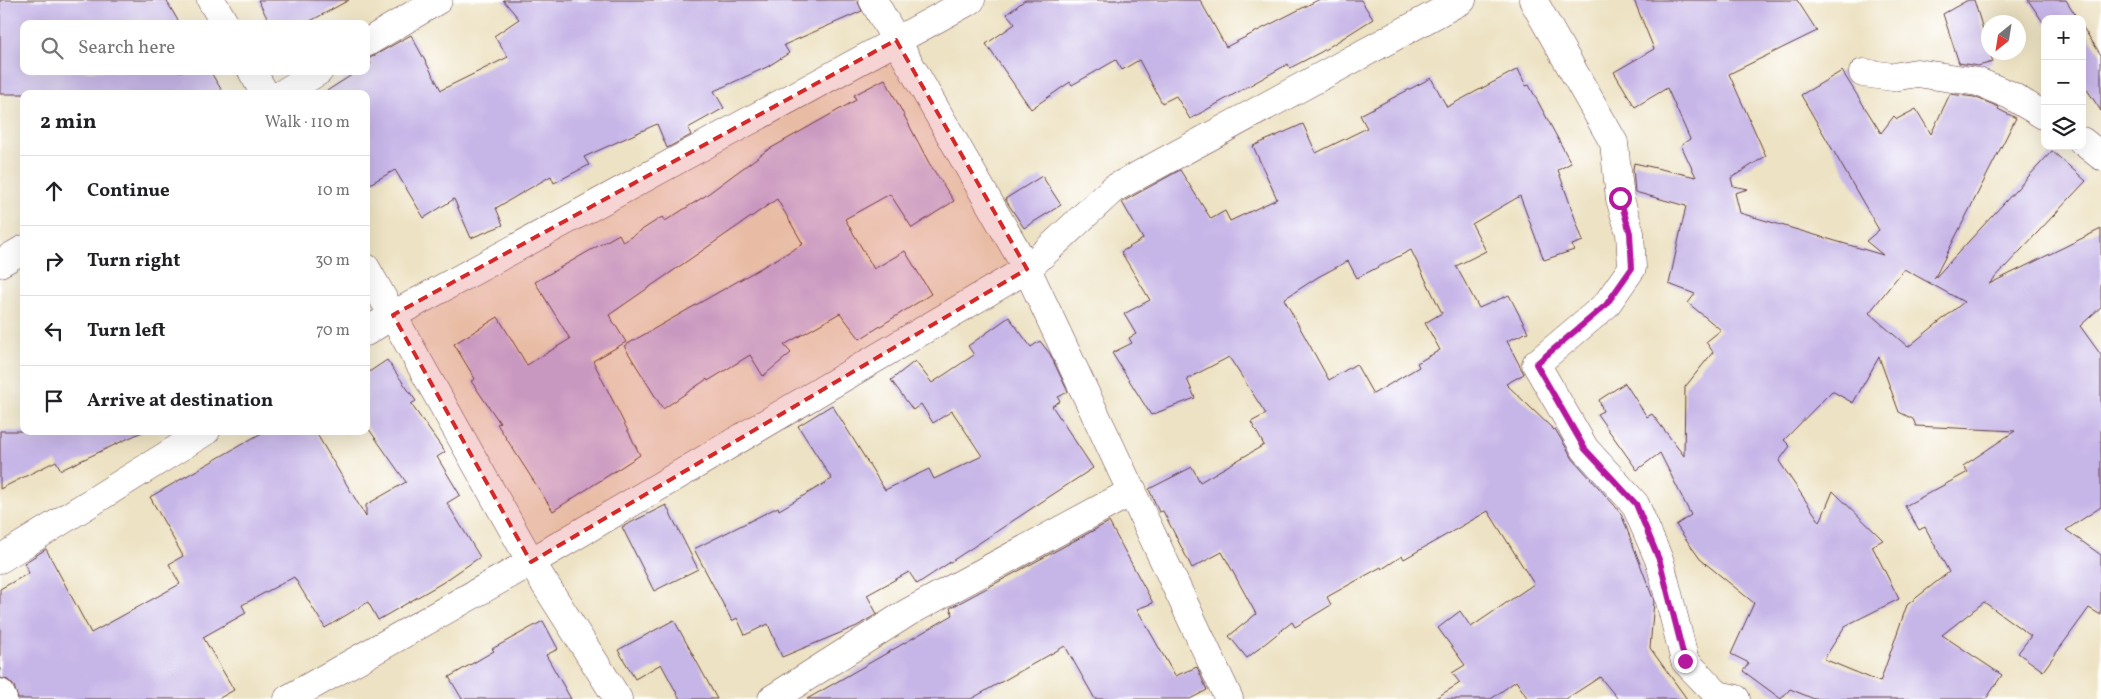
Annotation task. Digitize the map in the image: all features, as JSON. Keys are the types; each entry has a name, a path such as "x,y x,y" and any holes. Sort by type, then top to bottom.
{"street":[{"path":"211,0 223,20"},
{"path":"370,41 438,0"},
{"path":"873,0 1027,270 1229,699"},
{"path":"370,329 393,315 971,0"},
{"path":"288,699 531,562 1027,270 1113,190 1462,0"},
{"path":"1533,0 1614,143 1620,198 1630,233 1632,268 1606,305 1536,364 1585,449 1636,504 1660,562 1685,661 1718,695 1736,699"},
{"path":"1863,73 1893,77 1917,73 1978,82 2010,95 2041,114"},
{"path":"254,75 263,90"},
{"path":"288,90 313,75"},
{"path":"2086,144 2101,156"},
{"path":"0,263 20,251"},
{"path":"370,275 531,562 618,699"},
{"path":"0,559 200,435"},
{"path":"772,699 907,613 1132,491"},
{"path":"0,693 3,699"}],"highlighted area":[{"path":"896,40 1027,269 531,562 393,315"}],"building":[{"path":"0,0 166,0 178,20 20,20 20,75 212,75 222,90 20,90 20,94 0,94"},
{"path":"258,0 349,0 312,20 268,20"},
{"path":"503,0 857,0 862,11 784,45 789,53 767,67 714,91 724,108 688,128 691,135 667,148 657,124 584,157 589,165 554,183 551,176 496,208 503,225 471,238 454,199 424,218 395,170 370,184 370,90 328,90 352,75 370,75 370,58 411,35 441,90 508,57 494,36 519,19"},
{"path":"1025,0 1200,0 1226,47 1318,0 1361,0 1373,19 1321,52 1290,68 1288,64 1190,119 1176,96 1162,103 1139,60 1122,70 1116,60 1072,85 1070,82 1031,109 986,44 1015,24 1007,14"},
{"path":"1634,0 1797,0 1817,31 1729,74 1766,156 1731,178 1733,186 1748,189 1735,193 1740,213 1883,255 1866,241 1879,230 1801,95 1842,71 1881,133 1894,116 1897,119 1916,109 1931,134 1950,94 1974,97 1999,107 1998,109 2016,118 1934,279 2052,151 2086,181 1989,284 2101,229 2101,307 2080,326 2101,355 2101,507 2066,530 2101,555 2101,615 2089,608 2043,671 2018,653 2031,636 1984,602 1942,635 2002,675 1986,699 1814,699 1790,689 1781,699 1743,671 1749,663 1731,654 1754,603 1700,559 1676,525 1691,515 1660,453 1637,470 1597,414 1603,411 1599,400 1625,383 1647,417 1652,414 1684,456 1685,387 1713,352 1706,342 1721,330 1688,303 1695,294 1669,284 1686,206 1635,192 1634,163 1696,177 1681,145 1690,139 1667,88 1635,107 1614,72 1654,49","holes":["1904,269 1964,302 1908,347 1869,313","1879,357 1899,412 1913,419 1916,426 2015,431 1963,466 1968,472 1905,506 1919,530 1925,527 1949,572 1907,605 1880,682 1824,659 1845,626 1899,599 1872,546 1883,540 1833,491 1820,522 1779,461 1790,446 1784,440 1832,391 1853,403"]},
{"path":"1968,0 1974,0 1981,23 1981,60 1992,60 1993,62 1978,66 1959,63 1943,14"},
{"path":"2028,0 2066,0 2075,15 2041,15 2041,19"},
{"path":"2086,32 2101,55 2101,111 2086,88"},
{"path":"1518,69 1526,86 1529,85 1571,163 1558,170 1583,241 1572,245 1574,250 1544,260 1520,196 1472,224 1486,251 1456,266 1479,308 1509,295 1528,332 1507,341 1524,374 1506,384 1555,429 1573,459 1622,516 1654,601 1650,648 1687,699 1618,699 1600,677 1566,699 1528,699 1516,681 1491,699 1434,699 1460,683 1452,673 1465,665 1438,628 1460,611 1471,627 1534,584 1488,511 1404,559 1402,556 1382,569 1381,567 1327,597 1331,605 1295,627 1292,622 1247,658 1229,636 1256,614 1222,552 1192,568 1163,511 1159,512 1149,489 1192,467 1200,482 1264,445 1251,422 1266,414 1229,357 1187,379 1195,398 1151,415 1112,353 1132,343 1129,338 1136,334 1124,314 1150,300 1121,252 1143,239 1122,202 1180,170 1211,219 1225,211 1230,221 1277,199 1253,146 1303,124 1316,153 1367,128 1360,115 1431,78 1447,107","holes":["1411,250 1442,313 1425,323 1440,350 1417,363 1419,367 1373,394 1356,364 1329,380 1284,299 1318,277 1348,261 1357,278"]},
{"path":"885,79 929,163 954,201 912,228 890,194 845,219 874,269 905,251 931,294 860,339 840,313 784,345 791,353 763,376 750,355 708,381 707,379 663,409 624,346 803,244 777,199 609,315 626,342 593,361 640,455 553,511 497,424 500,423 471,381 475,379 454,344 498,317 527,365 570,339 535,282 619,234 623,242 662,217 665,221 705,196 766,151 856,100 854,95"},
{"path":"1042,176 1061,205 1024,228 1005,199"},
{"path":"1009,317 1031,347 1040,341 1050,354 1068,392 1058,397 1060,401 1052,406 1093,468 917,584 909,572 867,595 877,614 857,626 782,657 768,624 745,635 737,618 732,621 694,549 778,507 779,510 832,479 798,426 832,405 885,490 929,469 934,479 982,456 952,411 933,423 921,404 913,410 891,380 915,361 932,383 974,355 968,346"},
{"path":"387,360 416,401 411,404 445,452 437,457 460,495 447,503 480,557 442,583 378,620 368,602 325,628 294,577 242,605 246,613 203,637 234,690 218,699 18,699 14,686 8,680 0,678 0,589 29,573 24,563 46,549 91,633 180,584 169,564 183,556 150,497 258,435 317,435 366,517 366,505 406,482 370,431 370,371"},
{"path":"0,431 20,431 20,435 135,435 61,470 56,461 0,489"},
{"path":"666,505 698,569 654,591 622,527"},
{"path":"1109,522 1153,603 1137,609 1175,676 1197,667 1207,690 1190,699 1095,699 1065,646 971,699 807,699 953,615 950,608"},
{"path":"674,620 717,699 680,699 661,664 635,679 618,650"},
{"path":"543,621 558,649 546,655 571,699 462,699 449,677 494,651 492,649"}],"route":[{"path":"1620,198 1630,233 1632,268 1606,305 1536,364 1585,449 1636,504 1660,562 1685,661"}]}
